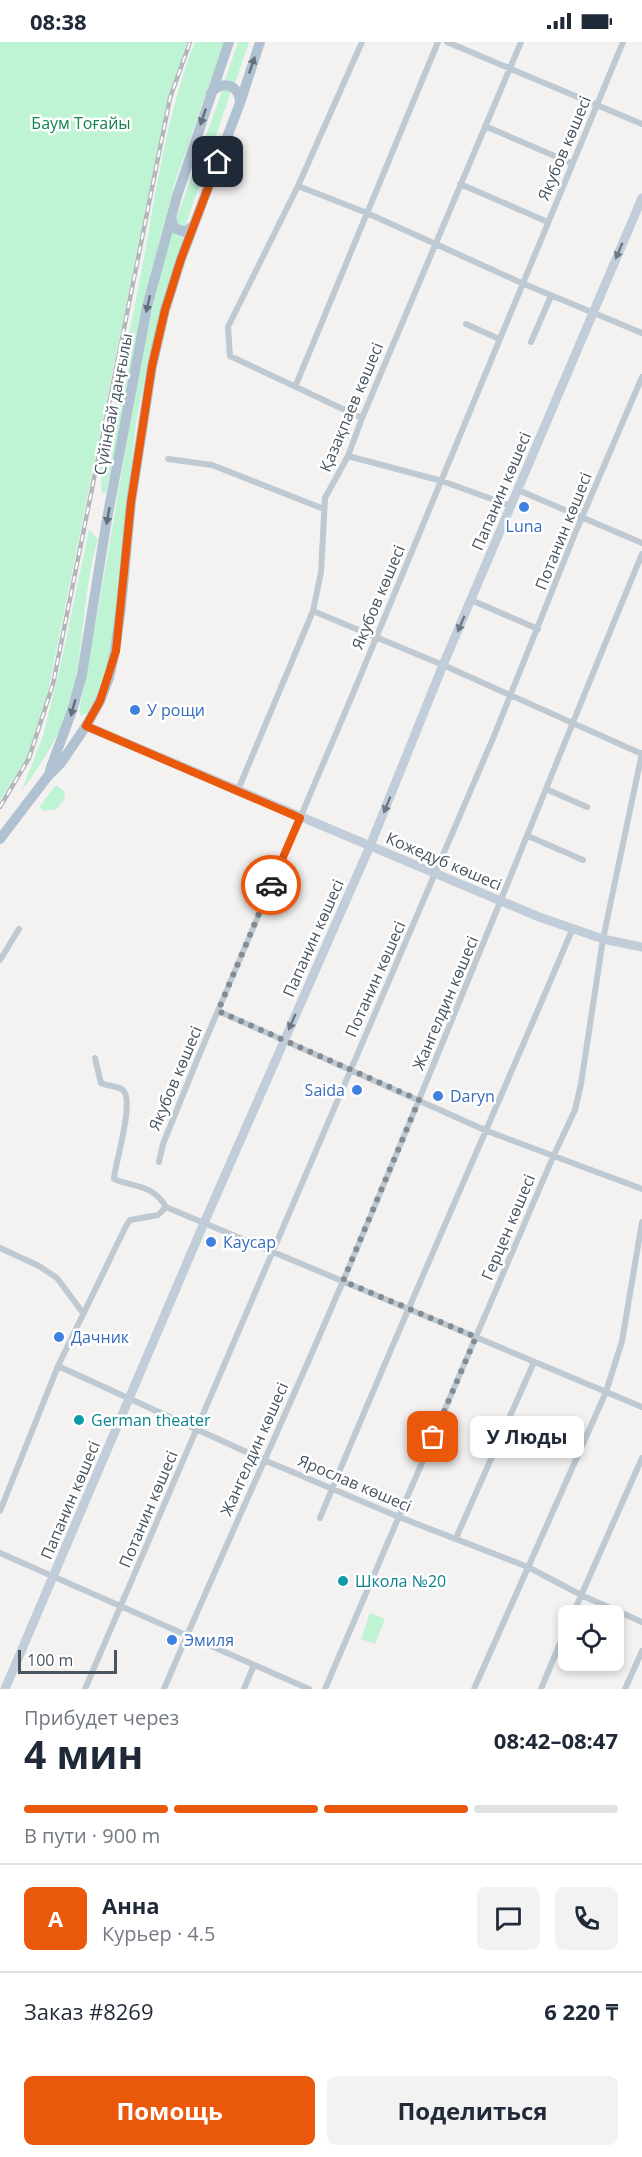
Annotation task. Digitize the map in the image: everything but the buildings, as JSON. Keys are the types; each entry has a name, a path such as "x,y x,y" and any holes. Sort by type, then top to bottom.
{"main road":[{"name":"Сүйінбай даңғылы","path":"48,776 73,708 82,674 109,509 147,307 171,217 229,42"},
{"name":"Сүйінбай даңғылы","path":"0,839 48,776 61,763 100,701 116,651 131,502 152,366 165,310 181,259 260,42"},
{"path":"211,93 223,84 230,85 240,95 240,102"},
{"name":"Папанин көшесі","path":"5,1689 204,1223 370,846 443,665 642,198"},
{"path":"171,217 171,223 179,231 191,229 195,225"},
{"name":"Кожедуб көшесі","path":"86,726 501,902 572,930 642,947"}],"street":[{"path":"362,42 298,186 228,327 230,356 362,418"},
{"path":"295,387 438,42"},
{"path":"447,42 642,124"},
{"name":"Қазақпаев көшесі","path":"238,790 313,611 321,572 325,498 348,456 521,42"},
{"name":"Якубов көшесі","path":"159,1162 163,1144 218,1011 442,481 499,339 524,284 571,163 623,42"},
{"path":"485,126 571,163"},
{"path":"460,184 548,222"},
{"path":"298,186 367,213 551,296 642,333"},
{"path":"531,342 551,296"},
{"path":"466,324 499,339"},
{"name":"Потанин көшесі","path":"86,1689 392,971 414,925 642,377"},
{"path":"348,456 442,481 511,506"},
{"path":"168,459 212,465 324,509"},
{"path":"518,490 642,543"},
{"name":"Жангелдин көшесі","path":"164,1689 343,1281 501,902 642,554"},
{"path":"471,600 538,629"},
{"path":"313,611 443,665 642,753"},
{"name":"Герцен көшесі","path":"325,1689 574,1110 581,1084 603,939 642,753"},
{"path":"546,789 587,807"},
{"path":"528,836 583,860"},
{"path":"0,960 19,929"},
{"path":"320,1518 408,1308 487,1131 572,930"},
{"path":"218,1011 487,1131 642,1189"},
{"path":"95,1058 101,1083 121,1089 126,1096 126,1116 114,1169 114,1179 126,1184 141,1186 159,1196 166,1207 642,1407"},
{"path":"0,1511 58,1366 130,1220 158,1215 166,1207"},
{"path":"474,1689 606,1392 622,1341 642,1222"},
{"path":"0,1248 39,1266 57,1278 83,1313"},
{"path":"456,1538 534,1362"},
{"name":"Ярослав көшесі","path":"58,1366 264,1460 399,1517 528,1567 581,1595 642,1622"},
{"path":"577,1605 642,1458"},
{"path":"0,1553 309,1689"},
{"path":"540,1689 558,1647"},
{"path":"625,1689 642,1651"},
{"path":"244,1689 254,1665"}],"green space":[{"name":"Баум Тоғайы","path":"0,42 187,42 167,102 48,691 27,757 0,801"},
{"path":"195,42 224,42 176,179 160,238 106,493 102,493 100,467 125,357 165,143 178,92"},
{"path":"238,42 249,42 235,83 225,80"},
{"path":"227,88 231,91 186,224 182,227 177,226 176,220 222,91"},
{"path":"171,231 183,237 149,356 136,423 111,658 97,696 87,713 81,716 79,712 142,351"},
{"path":"89,530 98,539 89,579 75,682 70,702 62,725 50,748 22,790 43,736"},
{"path":"56,785 64,791 65,798 57,809 42,811 40,806"},
{"path":"370,1613 385,1619 375,1644 361,1639"}],"railway":[{"path":"0,807 29,758 53,684 170,98 190,42"}],"way so far":[{"path":"271,885 218,1011 419,1100 343,1281 476,1337 433,1437"}],"place":[{"name":"Luna","path":"524,507"},
{"name":"У рощи","path":"135,710"},
{"name":"Saida","path":"357,1090"},
{"name":"Daryn","path":"438,1096"},
{"name":"Каусар","path":"211,1242"},
{"name":"Дачник","path":"59,1337"},
{"name":"German theater","path":"79,1420"},
{"name":"У Люды","path":"433,1437"},
{"name":"Школа №20","path":"343,1581"},
{"name":"Эмиля","path":"172,1640"}],"route":[{"path":"218,162 181,259 165,310 152,366 131,502 116,651 100,701 86,726 300,818 271,885"}]}
